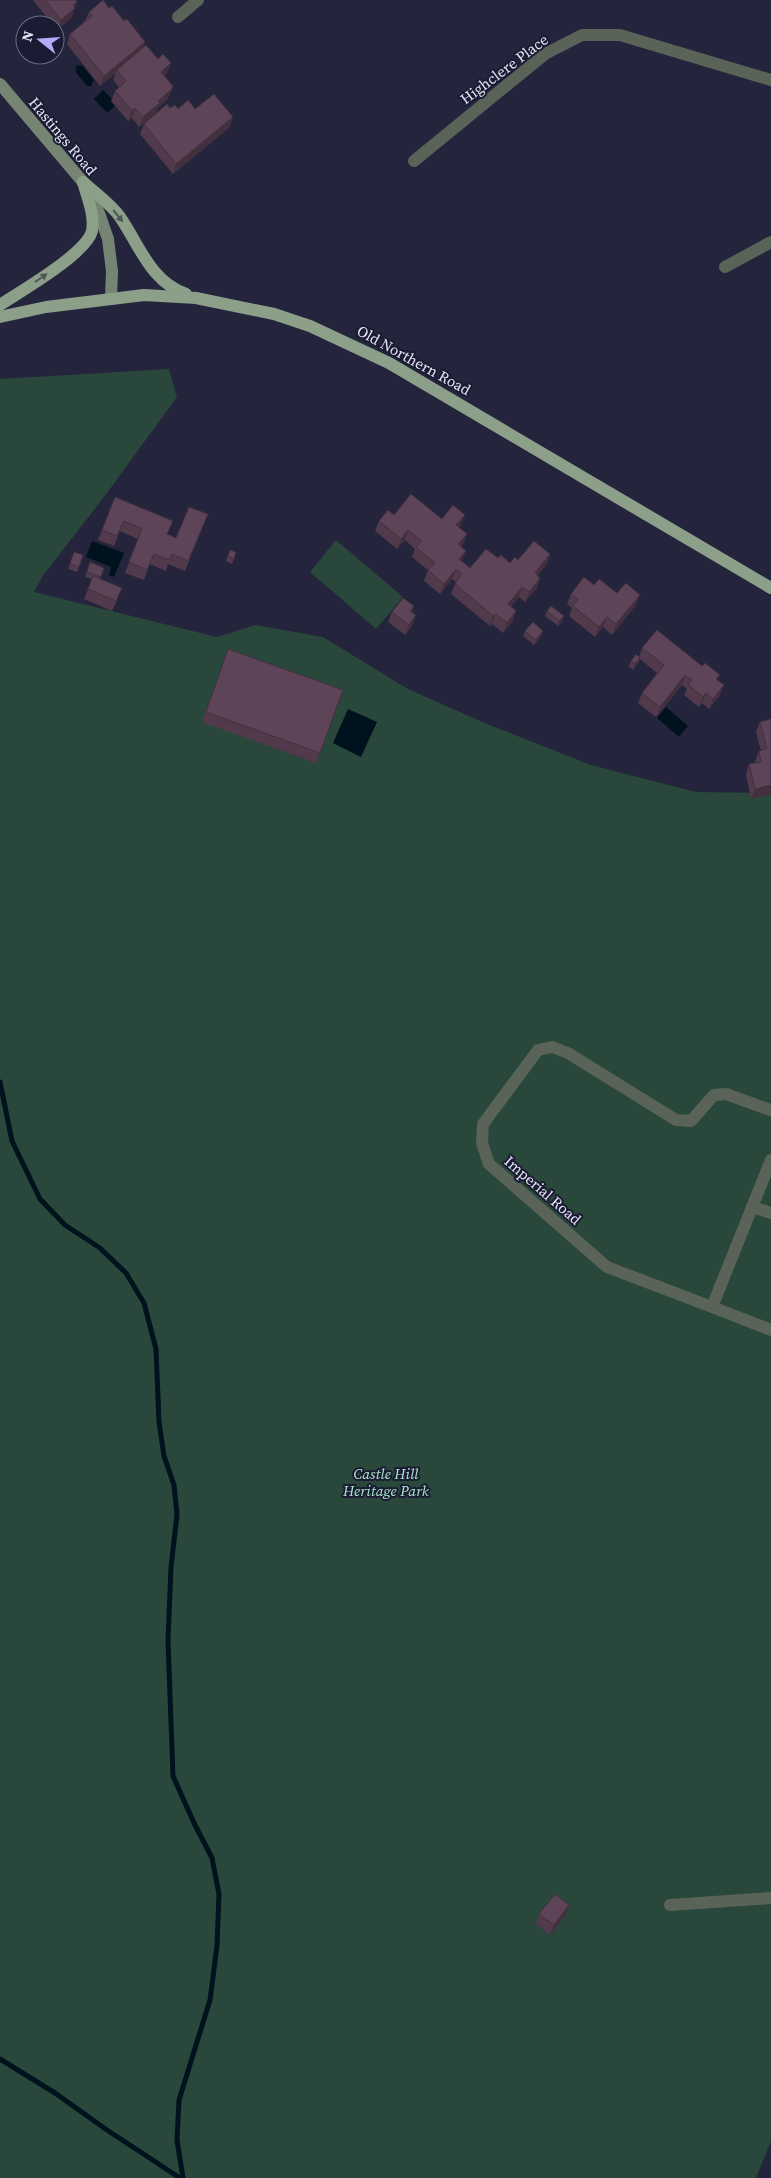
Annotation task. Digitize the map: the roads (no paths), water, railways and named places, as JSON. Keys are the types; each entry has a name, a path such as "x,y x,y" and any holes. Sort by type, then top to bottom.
{"main road":[{"name":"Hastings Road","path":"0,84 83,182 99,213 108,239 112,271 111,299"},
{"path":"83,182 118,215 147,263 160,279 173,290 196,298"},
{"path":"0,305 62,263 86,243 92,230 91,211 83,182"},
{"name":"Old Northern Road","path":"0,317 46,307 144,295 196,298 274,314 310,326 389,363 771,588"}],"street":[{"path":"178,17 198,0"},
{"name":"Highclere Place","path":"414,161 545,54 582,35 620,35 771,80"},
{"path":"725,267 771,242"},
{"name":"Imperial Road","path":"712,1307 607,1267 490,1164 482,1143 483,1124 538,1050 552,1046 568,1053 676,1120 691,1121 714,1095 726,1094 771,1110"},
{"path":"771,1160 712,1307 771,1330"},
{"path":"752,1207 771,1213"},
{"path":"670,1905 771,1898"}],"water":[{"path":"82,65 94,80 91,86 87,86 75,71 77,70 75,67"},
{"path":"103,90 117,104 107,113 94,99"},
{"path":"92,541 124,553 114,577 109,575 111,567 86,557"},
{"path":"666,707 688,726 679,737 657,718"},
{"path":"348,709 377,722 361,757 333,743"}],"waterway":[{"path":"0,1082 12,1141 40,1199 65,1225 100,1248 126,1273 144,1303 156,1349 159,1422 164,1456 174,1485 177,1515 171,1567 168,1641 173,1776 212,1858 219,1894 217,1946 210,2000 179,2100 177,2140 183,2178"},
{"path":"0,2059 55,2093 180,2178"}],"park label":[{"name":"Castle Hill Heritage Park","path":"386,1482"}]}
